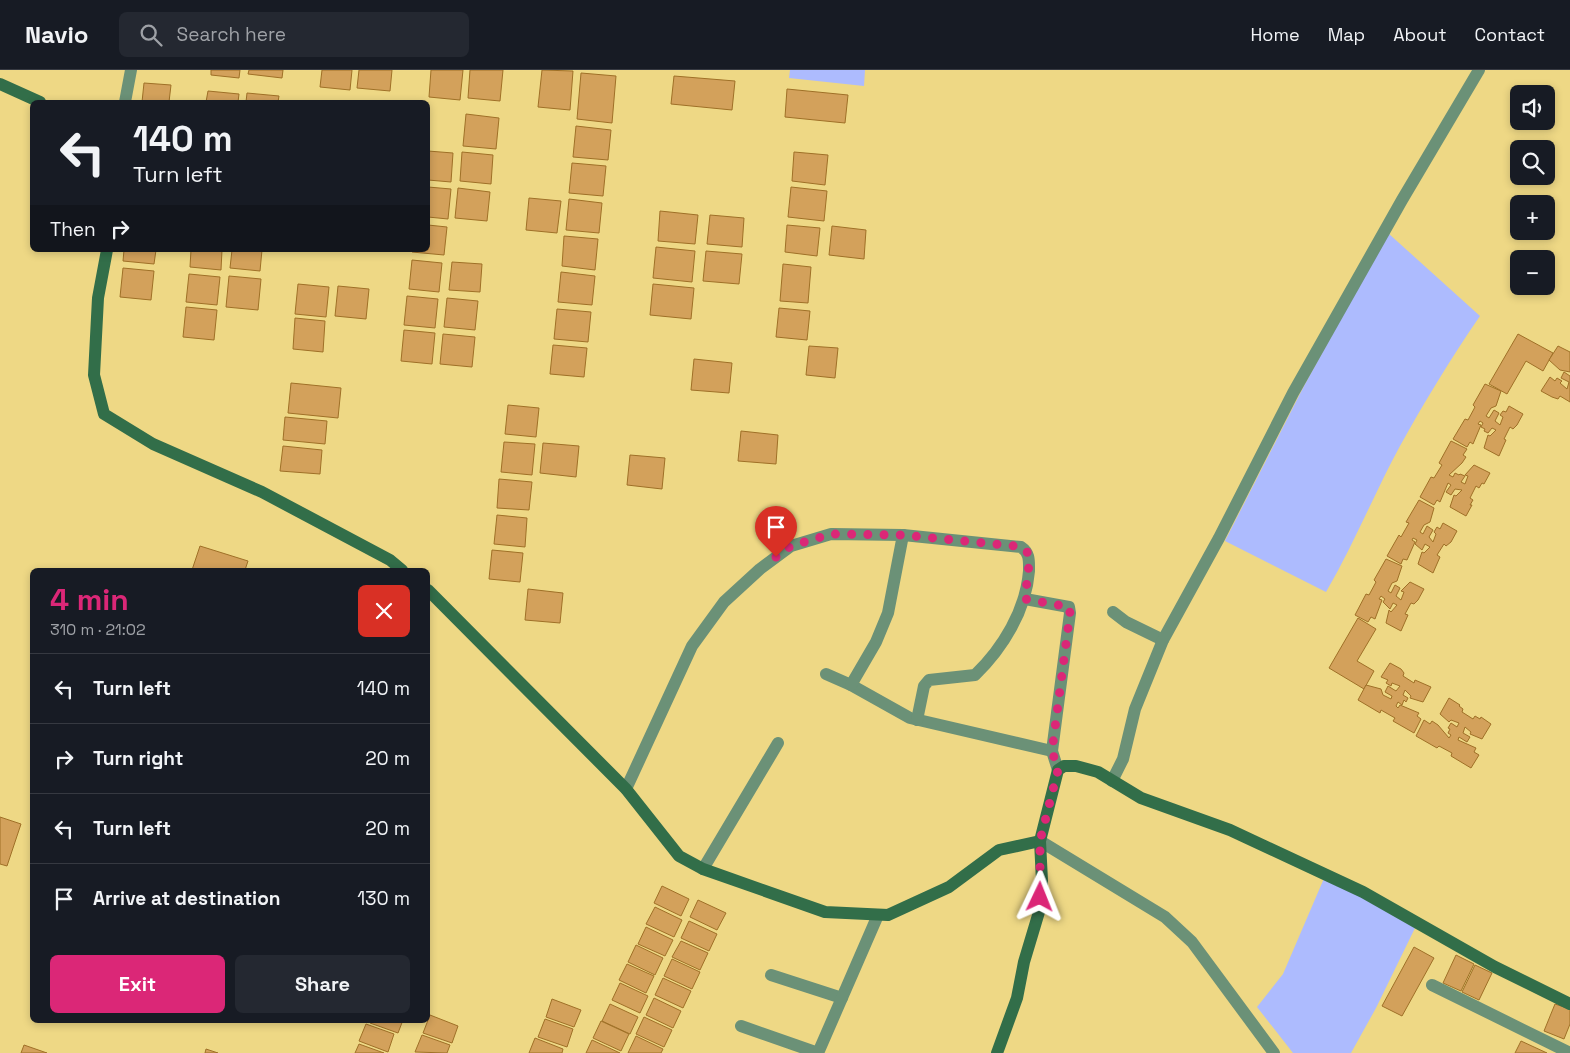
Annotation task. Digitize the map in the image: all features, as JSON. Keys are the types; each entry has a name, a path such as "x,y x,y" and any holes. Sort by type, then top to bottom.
{"street":[{"path":"125,100 131,70"},
{"path":"1112,781 1123,759 1135,710 1163,640 1219,538 1293,393 1402,200 1479,70"},
{"path":"0,84 36,100"},
{"path":"107,252 98,298 94,375 104,414 153,444 262,492 390,560 400,568"},
{"path":"626,789 692,646 724,602 760,568 791,546 831,534 903,535 1021,547 1027,551 1029,564 1025,599 1010,629 975,675 929,680 924,686 917,720"},
{"path":"851,684 876,642 888,613 903,535"},
{"path":"430,592 626,789 679,856 703,869 825,912 888,915 949,887 999,850 1040,841 1165,917 1192,942 1274,1053"},
{"path":"997,1053 1017,998 1024,962 1039,912 1042,882 1040,841 1058,770 1052,751 1070,613 1069,607 1025,599"},
{"path":"1113,612 1126,622 1163,640"},
{"path":"826,674 851,684 917,720 1052,751"},
{"path":"703,869 778,743"},
{"path":"1058,770 1064,766 1076,766 1098,772 1141,798 1230,830 1363,892 1495,967 1570,1004"},
{"path":"741,1026 818,1053 878,914"},
{"path":"771,975 842,998"},
{"path":"1432,984 1570,1052"}],"shaded area":[{"path":"790,70 865,70 864,86 789,78"},
{"path":"1388,233 1480,316 1438,380 1400,446 1346,556 1326,592 1225,541 1305,384"},
{"path":"1325,876 1415,928 1376,1008 1351,1053 1293,1053 1257,1007 1283,974"}],"building":[{"path":"211,70 240,70 239,78 211,75"},
{"path":"249,70 283,70 282,78 248,74"},
{"path":"322,70 352,70 350,90 320,87"},
{"path":"359,70 392,70 390,91 357,88"},
{"path":"431,70 463,70 460,100 429,97"},
{"path":"470,70 503,70 500,101 468,98"},
{"path":"542,70 573,71 570,110 538,107"},
{"path":"581,73 616,76 612,123 577,119"},
{"path":"674,76 735,81 732,110 671,104"},
{"path":"144,83 171,85 169,100 142,100"},
{"path":"787,89 848,95 845,123 785,117"},
{"path":"208,91 239,94 238,100 206,100"},
{"path":"247,93 279,96 278,100 246,100"},
{"path":"466,114 499,118 496,149 463,146"},
{"path":"576,126 611,130 608,160 573,157"},
{"path":"430,151 453,153 451,182 430,180"},
{"path":"462,152 493,155 491,184 460,181"},
{"path":"794,152 828,155 825,185 792,181"},
{"path":"572,163 606,166 603,196 569,193"},
{"path":"430,187 451,189 448,219 430,217"},
{"path":"791,187 827,191 824,221 788,217"},
{"path":"458,188 490,192 487,221 455,218"},
{"path":"529,198 561,201 557,233 526,230"},
{"path":"569,199 602,203 599,233 566,230"},
{"path":"660,211 698,215 695,244 658,241"},
{"path":"710,215 744,218 742,247 707,244"},
{"path":"430,225 447,227 444,255 412,252 430,252"},
{"path":"787,225 820,228 817,256 785,252"},
{"path":"832,226 866,230 864,259 829,255"},
{"path":"564,236 598,239 595,270 562,266"},
{"path":"656,247 695,251 692,282 653,278"},
{"path":"706,251 742,254 739,284 703,281"},
{"path":"124,252 156,252 154,264 123,261"},
{"path":"191,252 222,252 221,270 190,267"},
{"path":"232,252 262,252 260,271 230,268"},
{"path":"412,260 442,263 439,292 409,289"},
{"path":"452,262 482,264 480,292 449,290"},
{"path":"783,264 811,267 808,303 780,301"},
{"path":"123,268 154,271 151,300 120,297"},
{"path":"561,272 595,276 592,305 558,302"},
{"path":"189,274 220,277 217,305 186,302"},
{"path":"229,276 261,279 258,310 226,307"},
{"path":"298,284 329,287 326,317 295,314"},
{"path":"653,284 694,288 691,319 650,315"},
{"path":"338,286 369,289 366,319 335,316"},
{"path":"407,296 438,299 435,328 404,325"},
{"path":"447,298 478,301 475,330 444,327"},
{"path":"186,307 217,310 214,340 183,337"},
{"path":"779,308 810,311 807,340 776,337"},
{"path":"557,309 591,312 588,342 554,339"},
{"path":"295,318 325,321 323,352 293,349"},
{"path":"404,330 435,333 432,364 401,361"},
{"path":"443,334 475,337 472,367 440,364"},
{"path":"1518,334 1553,353 1543,371 1526,361 1507,394 1489,384"},
{"path":"553,345 587,348 584,377 550,374"},
{"path":"809,346 838,348 835,378 806,375"},
{"path":"1558,346 1570,352 1570,372 1560,370 1549,360"},
{"path":"694,359 732,363 729,393 691,390"},
{"path":"1564,372 1570,376 1570,402 1560,396 1558,399 1541,391 1550,377 1555,381 1557,378 1562,381 1560,383 1567,389 1569,382 1561,378"},
{"path":"291,383 341,388 338,418 288,413"},
{"path":"1485,384 1501,391 1496,406 1491,408 1486,416 1489,418 1494,410 1499,413 1495,421 1500,425 1503,417 1500,415 1503,411 1506,412 1509,406 1523,414 1513,429 1510,427 1499,456 1484,448 1488,435 1490,436 1496,430 1492,428 1488,433 1484,431 1485,429 1481,427 1483,423 1480,421 1478,424 1481,425 1473,444 1470,442 1467,447 1453,439 1465,419 1468,420 1475,407 1473,405"},
{"path":"508,405 539,408 536,437 505,434"},
{"path":"285,417 327,421 325,444 283,440"},
{"path":"741,431 778,435 776,464 738,461"},
{"path":"1451,441 1467,449 1463,455 1466,457 1462,463 1449,475 1453,477 1455,473 1465,476 1461,482 1465,484 1468,476 1465,475 1474,465 1490,473 1484,484 1482,483 1479,488 1476,486 1470,498 1473,500 1470,505 1472,505 1466,516 1450,507 1454,495 1456,496 1462,490 1455,489 1451,495 1446,492 1451,485 1448,483 1440,502 1437,500 1434,505 1420,497 1431,477 1434,478 1442,465 1439,463"},
{"path":"504,442 535,444 532,475 501,472"},
{"path":"543,443 579,446 576,477 540,473"},
{"path":"283,446 322,450 320,474 280,471"},
{"path":"630,455 665,458 662,489 627,485"},
{"path":"499,479 532,482 529,510 497,508"},
{"path":"1419,500 1434,508 1430,522 1424,525 1420,532 1423,534 1427,526 1433,530 1429,537 1433,542 1436,534 1434,532 1437,527 1440,529 1443,523 1457,531 1451,542 1446,546 1444,544 1437,555 1440,557 1433,573 1418,564 1422,552 1424,553 1430,547 1425,544 1422,550 1415,544 1417,540 1413,538 1412,540 1415,542 1407,560 1403,559 1401,564 1387,556 1399,535 1401,537 1409,523 1406,522"},
{"path":"497,515 527,518 525,547 494,544"},
{"path":"200,546 248,561 246,568 193,568"},
{"path":"492,550 523,553 520,582 489,579"},
{"path":"1386,559 1402,566 1397,581 1392,583 1388,591 1391,593 1395,585 1400,588 1396,596 1401,600 1404,592 1401,591 1410,582 1424,589 1418,600 1414,604 1411,603 1405,614 1408,615 1401,631 1386,623 1389,610 1391,612 1397,605 1393,603 1390,609 1383,602 1385,599 1381,596 1379,599 1382,600 1375,619 1371,617 1368,622 1355,615 1366,594 1369,595 1376,582 1374,580"},
{"path":"528,589 563,593 560,623 525,620"},
{"path":"1358,618 1376,629 1357,661 1374,671 1364,689 1329,668"},
{"path":"1390,663 1401,669 1404,673 1403,676 1414,683 1415,680 1431,687 1423,702 1410,698 1411,696 1405,690 1403,695 1408,698 1406,702 1404,700 1402,705 1398,702 1396,706 1398,708 1400,705 1419,713 1417,716 1421,719 1414,733 1393,721 1395,718 1381,710 1380,713 1358,700 1366,685 1381,689 1383,695 1391,699 1392,696 1385,692 1388,686 1396,691 1400,686 1392,683 1391,686 1386,683 1388,680 1381,677"},
{"path":"1449,698 1460,705 1463,709 1462,712 1473,719 1475,716 1480,719 1481,717 1491,724 1482,739 1470,734 1471,732 1465,727 1463,733 1470,737 1467,742 1459,737 1458,740 1476,748 1474,752 1479,755 1471,768 1451,756 1452,753 1439,746 1437,748 1416,736 1424,720 1430,724 1432,721 1438,725 1449,738 1451,735 1448,733 1450,729 1448,728 1451,723 1457,727 1459,723 1451,720 1449,722 1440,714"},
{"path":"0,817 21,824 7,866 0,864"},
{"path":"662,886 689,899 681,916 654,903"},
{"path":"698,900 726,913 717,930 690,917"},
{"path":"655,907 682,920 674,937 646,924"},
{"path":"689,921 717,934 709,951 681,938"},
{"path":"646,927 673,940 665,956 638,944"},
{"path":"681,941 708,953 700,970 672,957"},
{"path":"636,945 663,958 655,975 628,962"},
{"path":"1414,947 1434,958 1402,1016 1382,1006"},
{"path":"1456,955 1474,964 1461,991 1443,983"},
{"path":"672,959 700,972 692,989 664,976"},
{"path":"627,964 654,976 646,993 619,980"},
{"path":"1475,965 1492,973 1479,1000 1462,992"},
{"path":"663,978 691,991 683,1008 655,995"},
{"path":"620,983 648,996 640,1013 612,1000"},
{"path":"654,998 681,1011 673,1028 646,1015"},
{"path":"552,999 581,1010 574,1027 546,1017"},
{"path":"610,1004 638,1017 630,1034 602,1021"},
{"path":"1555,1004 1570,1009 1570,1024 1564,1039 1544,1031"},
{"path":"430,1015 458,1026 452,1043 423,1033 427,1023 430,1023"},
{"path":"644,1017 672,1030 664,1047 636,1034"},
{"path":"545,1019 573,1029 567,1047 538,1037"},
{"path":"601,1021 629,1034 621,1051 593,1038"},
{"path":"370,1023 402,1023 398,1033"},
{"path":"366,1024 394,1034 388,1052 359,1041"},
{"path":"422,1035 450,1045 447,1053 415,1052"},
{"path":"636,1036 663,1049 661,1053 628,1053"},
{"path":"535,1038 563,1049 562,1053 529,1053"},
{"path":"592,1040 620,1053 586,1053"},
{"path":"1521,1041 1547,1053 1515,1053"},
{"path":"359,1044 384,1053 355,1053"},
{"path":"24,1045 47,1053 21,1053"},
{"path":"206,1049 218,1053 205,1053"}],"route":[{"path":"776,557 791,546 831,534 903,535 1015,546 1027,551 1029,564 1025,599 1069,607 1070,613 1052,751 1058,770 1040,841 1042,882 1040,897"}]}
